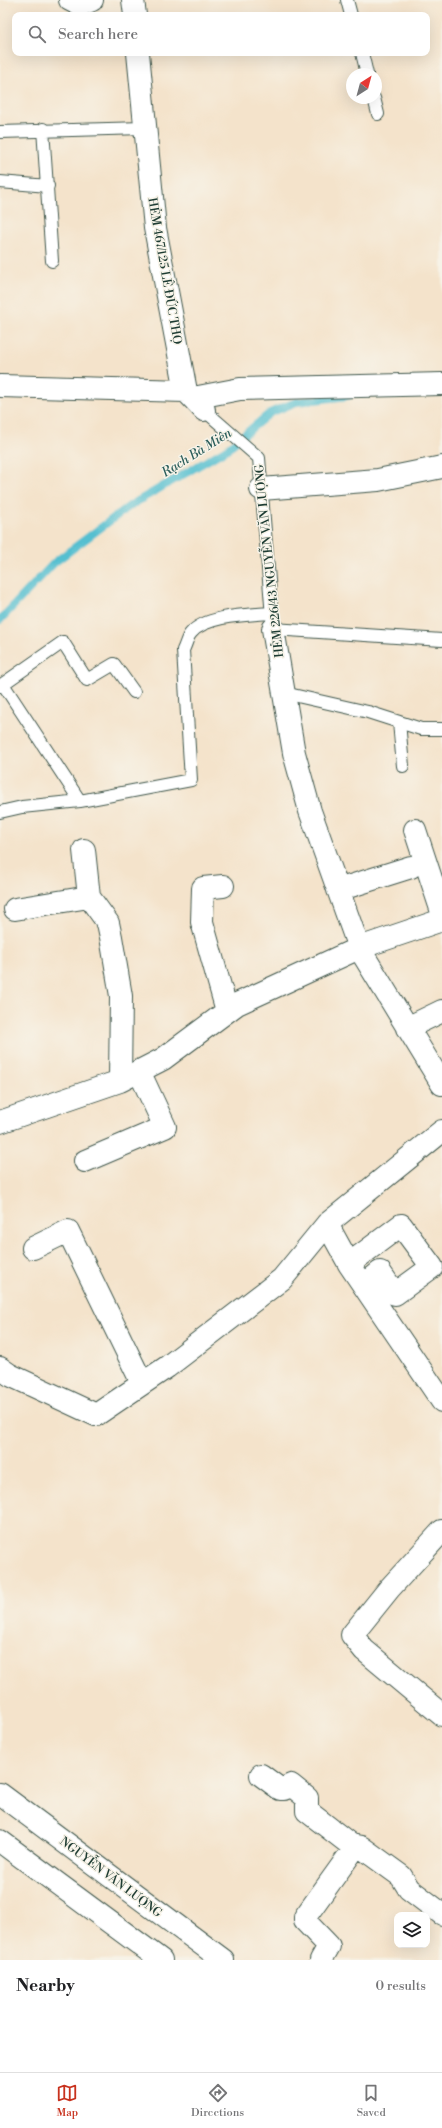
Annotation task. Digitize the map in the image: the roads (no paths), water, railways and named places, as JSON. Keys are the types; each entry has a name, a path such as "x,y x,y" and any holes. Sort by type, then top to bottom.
{"street":[{"path":"70,0 76,5 92,0"},
{"path":"133,0 135,12"},
{"name":"HẺM 467/125 LÊ ĐỨC THỌ","path":"138,56 144,128 155,228 194,400"},
{"path":"0,386 194,400 240,389 442,384"},
{"path":"261,489 378,480 442,467"},
{"name":"HẺM 226/43 NGUYỄN VĂN LƯỢNG","path":"272,621 294,753 308,804 359,948 442,1084"},
{"path":"415,830 442,912"},
{"path":"84,850 89,897 108,923 121,996 120,1081"},
{"path":"338,890 411,867"},
{"path":"223,886 203,888 202,922 227,1011"},
{"path":"14,909 89,897"},
{"path":"0,1122 120,1081 163,1060 237,1004 359,948 442,920"},
{"path":"407,1028 442,1011"},
{"path":"85,1161 165,1128 139,1071"},
{"path":"0,1368 10,1375 96,1415 167,1367 282,1280 327,1224 442,1131"},
{"path":"327,1224 349,1264 442,1401"},
{"path":"349,1264 401,1225 432,1267 395,1294 380,1272 364,1285"},
{"path":"33,1248 68,1231 142,1384"},
{"path":"442,1531 389,1589 352,1635 364,1650 442,1715"},
{"path":"261,1774 280,1789 284,1789 291,1785 307,1798 307,1811 351,1845 361,1847 401,1876 409,1889 442,1914"},
{"name":"NGUYỄN VĂN LƯỢNG","path":"0,1794 223,1960"},
{"path":"0,1841 161,1960"},
{"path":"321,1960 329,1946 305,1921 305,1917 356,1846"}],"lane":[{"path":"347,0 350,12"},
{"path":"363,56 366,68"},
{"path":"376,104 378,114"},
{"path":"0,132 43,129 144,128"},
{"path":"43,129 52,261"},
{"path":"0,182 48,186"},
{"name":"HẺM 226/43 NGUYỄN VĂN LƯỢNG","path":"194,400 259,458 272,621"},
{"path":"0,812 22,807 80,801 191,780 183,650 191,633 206,622 242,616 272,621 442,640"},
{"path":"80,801 2,685 63,642 87,680 114,664 134,692"},
{"path":"284,693 368,712 421,729 442,729"},
{"path":"398,722 403,766"}],"waterway":[{"name":"Rạch Bà Miên","path":"0,620 55,562 131,505 227,449 270,413 296,402 348,396"}]}
